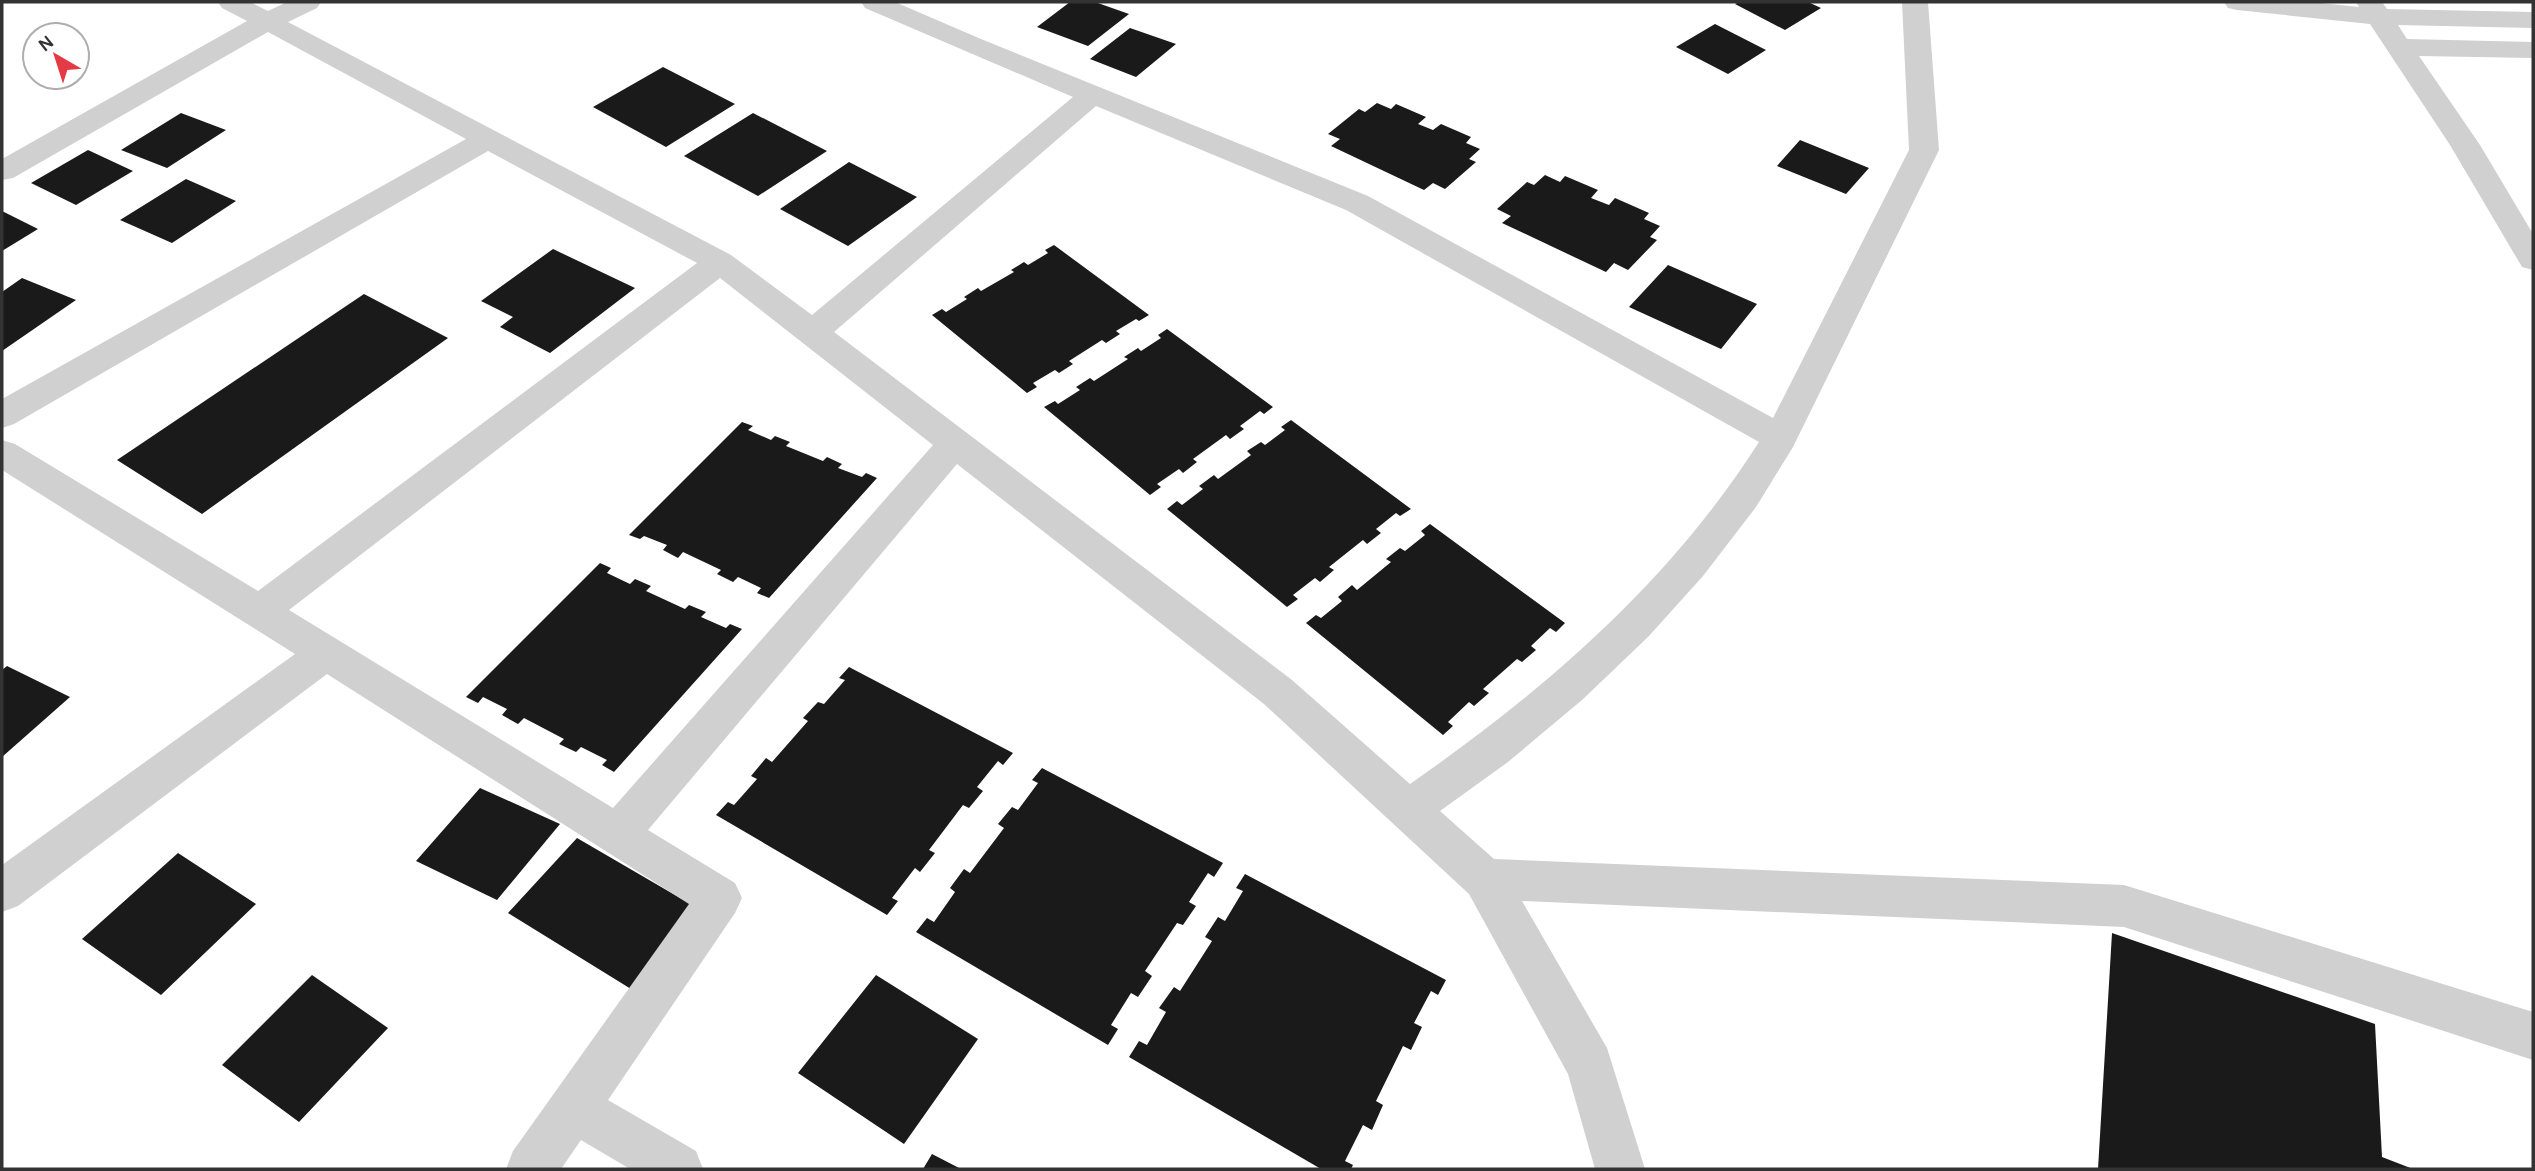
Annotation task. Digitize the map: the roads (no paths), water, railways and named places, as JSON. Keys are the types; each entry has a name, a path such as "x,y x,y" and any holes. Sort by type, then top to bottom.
{"street":[{"path":"231,2 720,262 1278,692 1485,879 1590,1065 1620,1169"},
{"path":"2,171 266,22 308,2"},
{"path":"874,2 1357,203 1780,438"},
{"path":"1408,809 1493,749 1568,688 1634,626 1690,565 1743,497 1780,438 1924,150 1915,2"},
{"path":"2237,2 2533,20"},
{"path":"2375,9 2497,195 2533,260"},
{"path":"2401,47 2533,50"},
{"path":"812,333 1092,94"},
{"path":"2,415 487,139"},
{"path":"259,611 720,262"},
{"path":"617,835 955,443"},
{"path":"2,453 719,898 531,1169"},
{"path":"2,891 326,653"},
{"path":"1485,879 2124,906 2533,1036"},
{"path":"573,1108 678,1169"}]}
